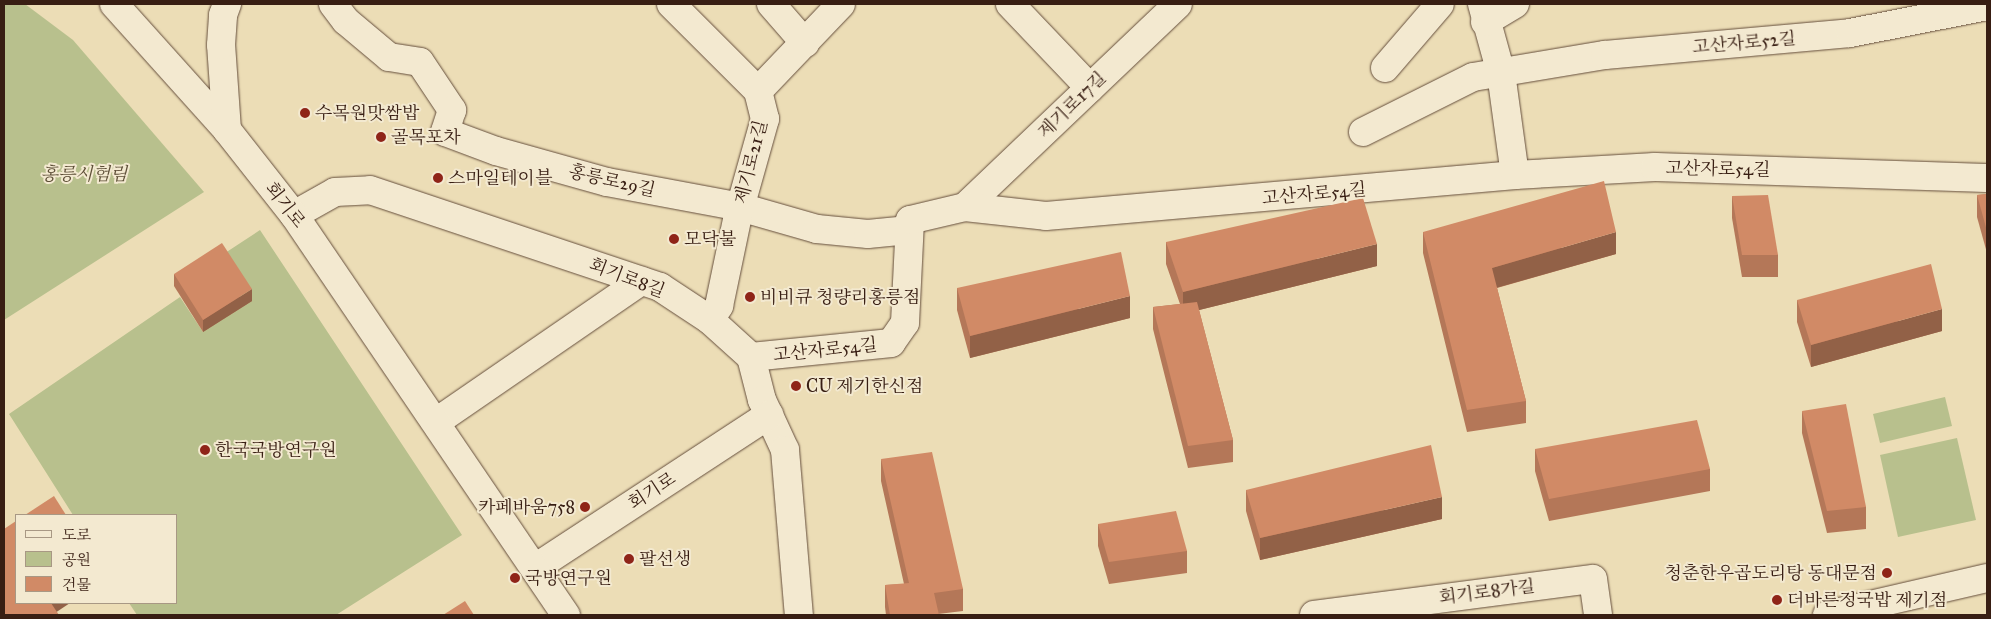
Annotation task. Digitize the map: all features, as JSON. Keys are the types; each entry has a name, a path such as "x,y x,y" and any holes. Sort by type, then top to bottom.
{"street":[{"name":"회기로","path":"116,4 227,130 294,215 566,615"},
{"path":"227,4 223,16 221,45 227,130"},
{"name":"홍릉로29길","path":"333,4 346,21 389,57 420,62 452,110 445,132 496,152 606,182 740,207 817,228 868,234 909,230"},
{"path":"671,4 758,91 841,4"},
{"path":"771,4 805,43"},
{"path":"1010,4 1090,88"},
{"name":"제기로17길","path":"965,207 1178,4"},
{"path":"1385,68 1440,4"},
{"path":"1515,4 1484,13 1501,73 1515,175"},
{"name":"고산자로52길","path":"1363,132 1473,77 1605,55 1850,33 1987,6"},
{"name":"제기로21길","path":"710,320 719,306 740,207 765,119 758,91"},
{"name":"고산자로54길","path":"751,357 891,343 905,323 910,220 965,207 1046,216 1515,175 1655,167 1987,178"},
{"name":"회기로8길","path":"294,215 336,192 370,190 660,288 710,320 751,357"},
{"path":"436,422 641,281"},
{"path":"751,357 769,415 785,450 799,615"},
{"name":"회기로","path":"535,568 769,415"},
{"path":"1827,615 1987,578"},
{"name":"회기로8가길","path":"1314,615 1342,613 1593,579 1598,615"}],"green space":[{"name":"홍릉시험림","path":"4,4 25,4 73,40 204,192 4,320"},
{"name":"한국국방연구원","path":"260,230 462,535 336,615 137,615 130,604 178,604 178,514 72,514 9,414 180,297 203,332 222,255"},
{"path":"1945,397 1952,426 1880,443 1873,414"},
{"path":"1957,438 1976,520 1898,537 1880,455"}],"building":[{"path":"1604,181 1616,232 1492,268 1526,401 1467,410 1423,232"},
{"path":"1987,194 1987,231 1977,195"},
{"path":"1768,195 1778,255 1742,255 1732,196"},
{"path":"1363,198 1377,244 1183,292 1166,242"},
{"path":"222,243 252,289 203,320 174,274"},
{"path":"1121,252 1130,296 970,336 957,288"},
{"path":"1931,264 1942,309 1811,345 1797,300"},
{"path":"1197,302 1233,440 1188,446 1153,307"},
{"path":"1846,404 1866,507 1827,511 1802,411"},
{"path":"1697,420 1710,469 1549,499 1535,449"},
{"path":"1431,445 1442,497 1260,538 1246,490"},
{"path":"932,452 963,589 934,593 939,615 890,615 885,585 909,583 881,459"},
{"path":"54,496 65,514 27,514"},
{"path":"1176,511 1187,551 1109,562 1098,524"},
{"path":"15,522 15,604 52,604 59,615 4,615 4,529"},
{"path":"465,601 474,615 443,615"}],"place":[{"name":"수목원맛쌈밥","path":"305,113"},
{"name":"골목포차","path":"381,137"},
{"name":"스마일테이블","path":"438,178"},
{"name":"모닥불","path":"674,239"},
{"name":"비비큐 청량리홍릉점","path":"750,297"},
{"name":"CU 제기한신점","path":"796,386"},
{"name":"한국국방연구원","path":"205,450"},
{"name":"카페바움758","path":"585,507"},
{"name":"팔선생","path":"629,559"},
{"name":"청춘한우곱도리탕 동대문점","path":"1887,573"},
{"name":"국방연구원","path":"515,578"},
{"name":"더바른정국밥 제기점","path":"1777,600"}]}
